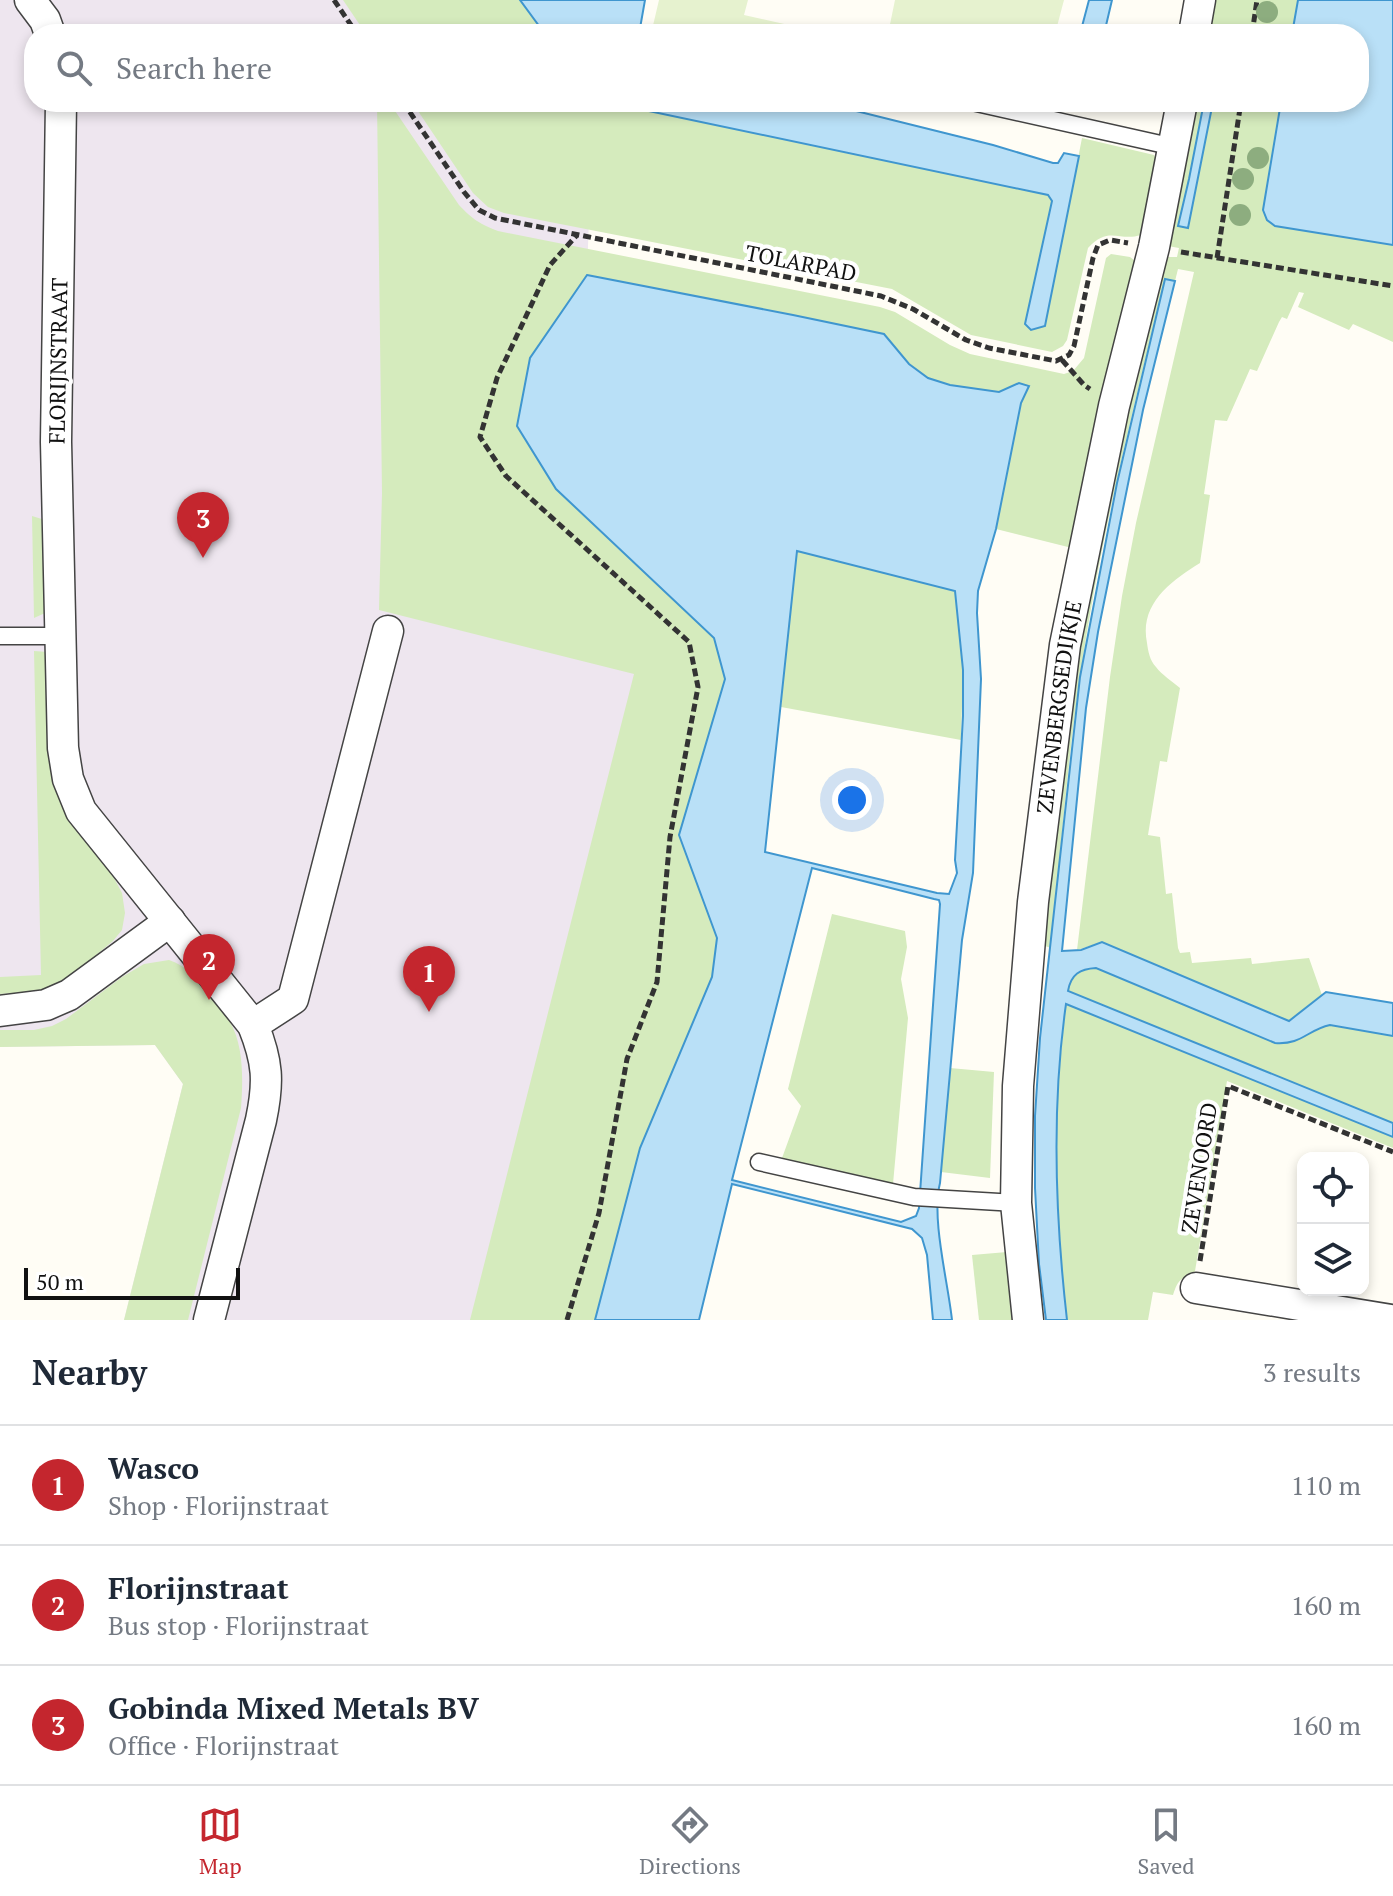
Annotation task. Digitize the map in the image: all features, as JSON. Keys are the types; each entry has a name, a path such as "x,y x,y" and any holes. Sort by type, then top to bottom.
{"street":[{"path":"30,0 46,24"},
{"path":"1196,24 1200,0"},
{"name":"FLORIJNSTRAAT","path":"61,112 56,442 63,748 68,779 81,811 253,1025 267,1073 266,1095 209,1320"},
{"name":"ZEVENBERGSEDIJKJE","path":"1028,1320 1016,1203 1018,1086 1033,902 1065,645 1114,406 1154,247 1180,112"},
{"path":"253,1025 293,999 388,631"},
{"path":"0,1011 46,1005 69,995 170,921"},
{"path":"1196,1288 1391,1320"}],"lane":[{"path":"1017,112 1174,147"},
{"path":"0,636 60,636"},
{"path":"759,1162 914,1197 1016,1203"}],"path":[{"path":"334,0 350,24"},
{"path":"1253,24 1257,0"},
{"name":"TOLARPAD","path":"410,112 464,192 479,210 495,218 881,296 913,309 966,340 989,348 1056,361 1069,355 1074,346 1098,245 1110,240 1154,247"},
{"path":"1217,258 1239,112"},
{"path":"567,1320 599,1213 627,1059 657,982 670,837 698,687 689,642 506,476 480,437 497,378 550,265 577,235"},
{"path":"1154,247 1393,286"},
{"name":"ZEVENOORD","path":"1196,1288 1228,1086 1393,1152"}],"shaded area":[{"path":"0,0 520,0 538,24 24,24 24,112 593,112 587,275 714,638 640,1148 595,1320 124,1320 183,1084 155,1045 0,1047"}],"green space":[{"path":"343,0 520,0 538,24 359,24"},
{"path":"659,0 748,0 744,15 784,24 653,24"},
{"path":"895,0 1064,0 1058,24 890,24"},
{"path":"1209,0 1393,0 1393,342 1353,324 1349,330 1298,307 1304,293 1299,292 1287,319 1282,317 1279,322 1257,371 1250,369 1227,421 1215,420 1204,494 1210,495 1200,563 1160,595 1148,617 1146,629 1152,662 1180,688 1167,762 1160,761 1148,835 1160,837 1166,894 1172,893 1178,948 1180,953 1190,952 1192,963 1251,958 1252,964 1309,958 1322,995 1316,1000 1393,1008 1393,1123 1068,991 1072,977 1080,970 1089,968 1145,988 1214,990 1102,942 1077,950 1122,596 1194,272 1178,269 1175,281 1165,279 1129,427 1097,577 1080,677 1051,948 1039,944 1079,625 1159,257 1177,257 1179,248 1162,245 1189,112 1369,112 1369,24 1205,24"},
{"path":"377,112 396,112 459,205 477,221 498,231 880,307 895,312 970,354 1064,374 1073,371 1084,358 1106,258 1111,254 1130,257 1139,264 1072,548 996,529 1021,403 1029,386 1019,383 999,392 950,385 927,378 909,364 884,334 587,275 556,489 714,638 725,679 679,834 717,938 712,977 640,1148 595,1320 470,1320 634,674 379,610 382,493"},
{"path":"419,112 654,112 1048,195 1052,200 1045,326 1082,138 1154,155 1160,168 1141,235 1102,237 1088,248 1067,340 1052,352 971,335 892,289 504,213 488,207 473,193"},
{"path":"32,516 45,520 45,613 34,618"},
{"path":"796,551 956,591 963,670 961,740 781,707"},
{"path":"34,651 48,652 66,807 112,874 122,893 125,913 122,930 113,941 66,980 32,992 0,994 0,977 41,975"},
{"path":"832,914 905,931 907,947 901,979 908,1018 893,1184 782,1158 801,1106 788,1089"},
{"path":"169,960 190,973 222,1010 235,1031 242,1075 241,1108 188,1320 124,1320 183,1084 155,1045 0,1047 0,1030 34,1030 52,1026 144,964"},
{"path":"1066,1004 1393,1137 1393,1148 1227,1081 1195,1271 1179,1282 1173,1295 1153,1292 1148,1320 1067,1320 1056,1190 1058,1087"},
{"path":"950,1068 994,1072 990,1178 941,1172"},
{"path":"1007,1252 1017,1320 979,1320 972,1255"}],"water":[{"path":"520,0 645,0 641,24 538,24"},
{"path":"1089,0 1112,0 1106,24 1083,24"},
{"path":"1298,0 1393,0 1393,245 1275,226 1267,220 1263,210 1279,112 1369,112 1369,24 1294,24"},
{"path":"654,112 860,112 1053,163 1058,163 1064,153 1079,156 1045,326 1031,330 1025,324 1052,201 1048,195"},
{"path":"1202,112 1211,112 1188,228 1178,226"},
{"path":"587,275 884,334 909,364 928,378 950,385 999,392 1019,383 1029,386 1021,403 996,529 978,591 981,679 973,873 962,940 938,1197 939,1232 952,1320 933,1320 927,1255 922,1238 912,1229 732,1184 699,1320 595,1320 640,1148 712,977 717,938 679,835 725,679 714,638 556,489 517,426 530,358","holes":["797,551 955,591 963,670 963,716 955,860 957,873 949,894 765,852","812,868 939,900 919,1208 916,1216 901,1222 732,1180"]},
{"path":"1165,279 1175,281 1143,410 1098,632 1086,708 1062,951 1081,950 1102,942 1289,1021 1326,992 1393,1003 1393,1036 1330,1025 1292,1042 1275,1043 1096,968 1077,974 1071,980 1068,991 1393,1123 1393,1137 1066,1004 1058,1083 1056,1162 1067,1320 1046,1320 1039,1264 1035,1116 1040,1038 1080,677 1117,483"}],"place":[{"name":"Gobinda Mixed Metals BV","path":"203,558"},
{"name":"Florijnstraat","path":"209,1000"},
{"name":"Wasco","path":"429,1012"}]}
